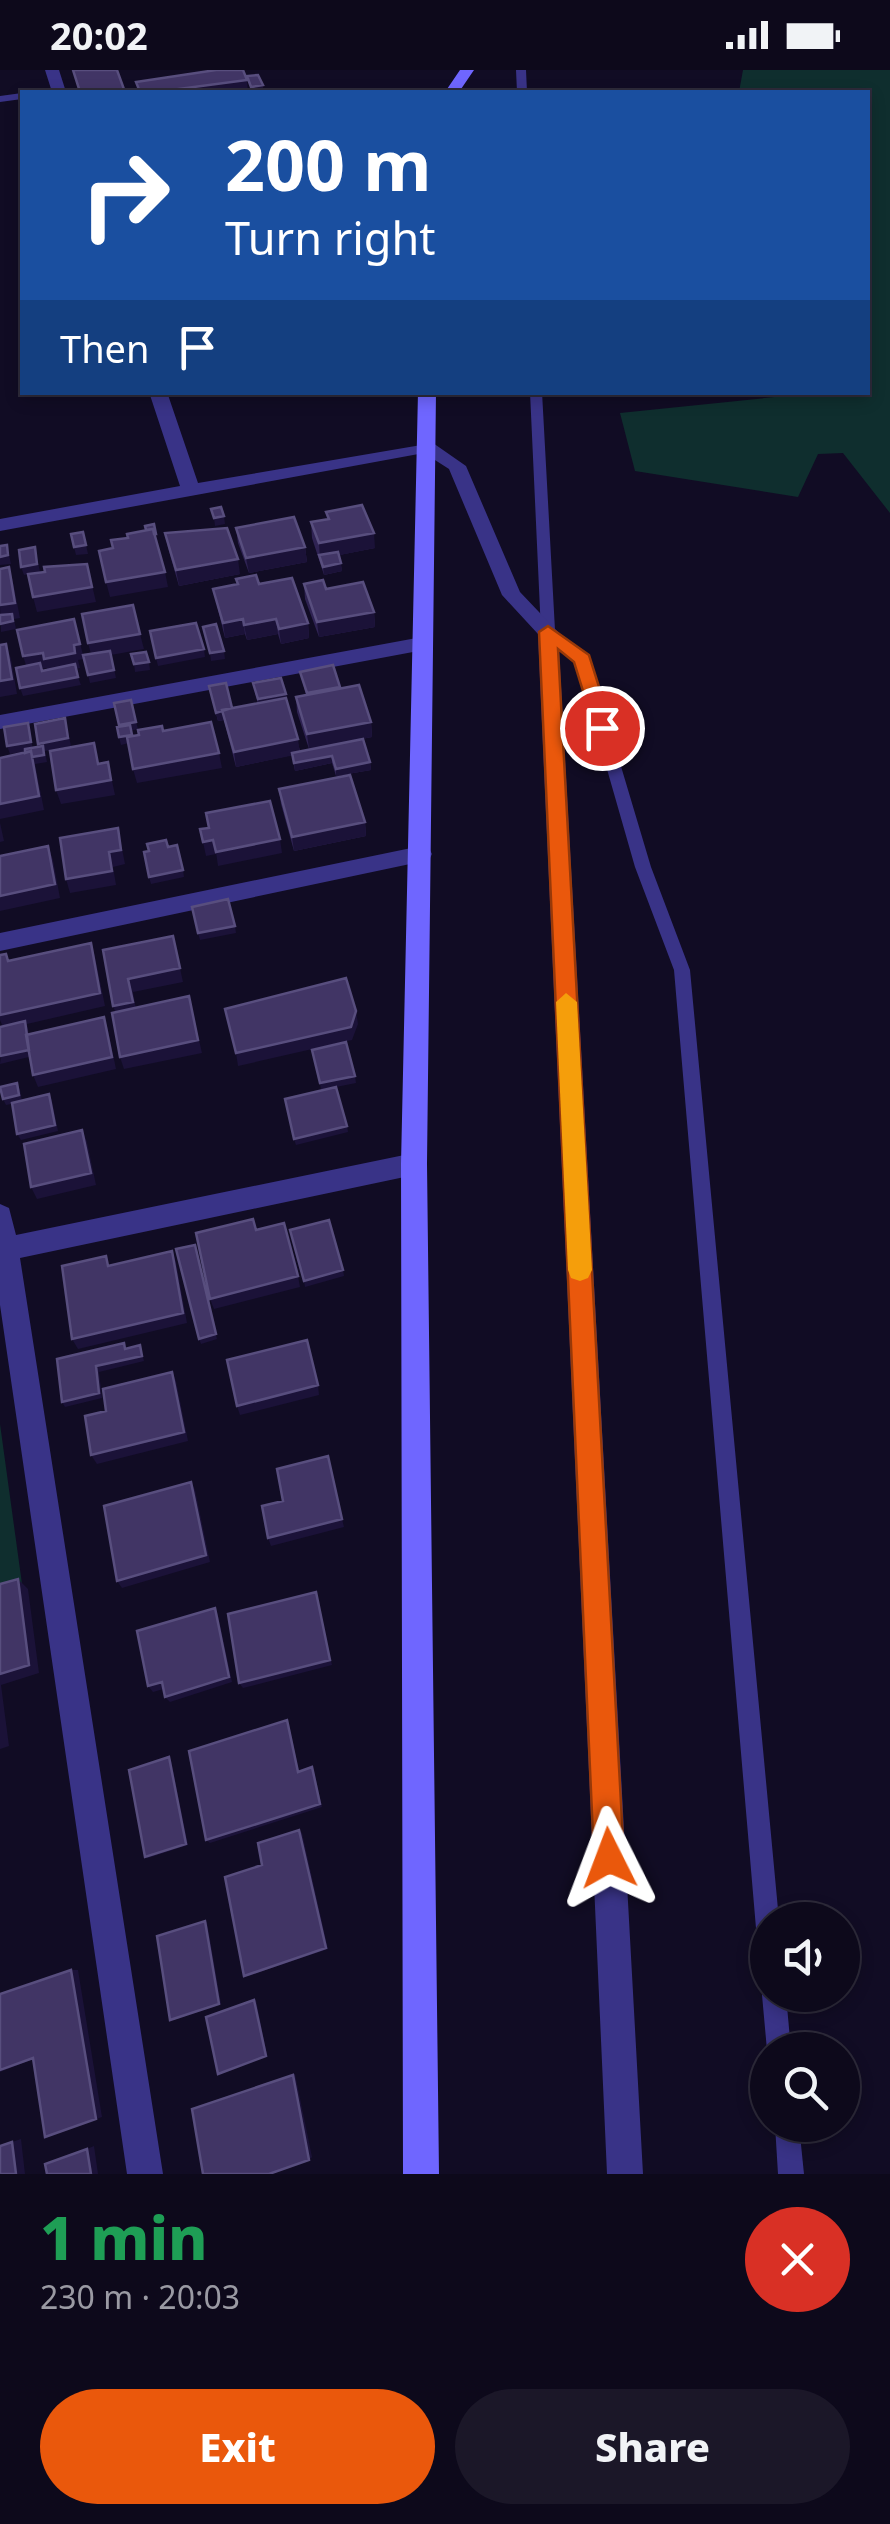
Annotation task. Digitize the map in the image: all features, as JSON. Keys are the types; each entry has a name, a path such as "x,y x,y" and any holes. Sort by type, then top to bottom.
{"street":[{"path":"159,395 191,491"},
{"path":"420,2174 414,1164 427,395"},
{"path":"0,526 427,447 457,466 512,595 548,632 625,2174"},
{"path":"0,722 422,644"},
{"path":"0,942 420,854"},
{"path":"3,1249 414,1164"},
{"path":"0,1216 145,2174"}],"lane":[{"path":"536,395 548,632 582,659 643,867 682,970 766,1902"},
{"path":"788,2142 791,2174"}],"green space":[{"path":"743,70 890,70 890,513 843,453 818,454 798,497 635,471 620,413 795,395 870,395 870,90 739,90"},
{"path":"0,1424 22,1584 0,1590"}],"building":[{"path":"73,70 117,70 124,90 79,90"},
{"path":"216,70 243,70 247,80 171,90 139,90 136,82"},
{"path":"258,75 263,85 251,87 247,76"},
{"path":"362,505 374,533 319,543 311,522 329,519 326,512"},
{"path":"221,507 224,516 214,518 211,509"},
{"path":"294,517 305,547 246,558 236,528"},
{"path":"227,528 238,559 176,570 165,533"},
{"path":"153,529 165,572 106,582 99,551 113,548 111,540"},
{"path":"83,532 86,545 74,547 71,534"},
{"path":"7,545 8,555 0,557 0,546"},
{"path":"35,547 37,564 21,567 19,550"},
{"path":"338,552 341,563 323,567 319,555"},
{"path":"87,564 92,587 33,597 28,574 45,572 44,567"},
{"path":"9,567 15,603 0,605 0,569"},
{"path":"256,575 259,584 292,578 308,623 279,629 276,619 244,625 243,619 223,623 213,589"},
{"path":"323,580 326,589 363,582 374,612 317,622 304,584"},
{"path":"133,605 140,634 88,643 82,614"},
{"path":"12,614 13,621 0,624 0,615"},
{"path":"74,619 80,644 74,645 75,653 44,659 43,653 23,656 17,630"},
{"path":"196,623 204,649 156,658 150,631"},
{"path":"216,624 224,651 210,653 203,627"},
{"path":"6,644 12,679 0,681 0,645"},
{"path":"110,651 114,670 88,675 83,655"},
{"path":"146,652 149,662 134,664 131,654"},
{"path":"40,663 42,671 75,664 78,677 20,688 16,668"},
{"path":"333,665 340,687 307,693 300,672"},
{"path":"281,678 286,694 258,699 253,683"},
{"path":"226,683 232,708 216,713 209,686"},
{"path":"359,685 371,722 307,734 296,697"},
{"path":"286,698 298,739 234,752 222,710"},
{"path":"131,700 136,722 119,725 114,703"},
{"path":"65,718 68,738 38,744 35,724"},
{"path":"211,722 219,753 133,769 127,737 139,735 138,730 162,726 163,731"},
{"path":"28,723 31,742 7,746 4,727"},
{"path":"130,725 132,735 119,737 117,727"},
{"path":"363,739 370,762 336,769 332,756 294,763 292,753"},
{"path":"94,743 98,764 108,762 111,780 56,790 50,751"},
{"path":"43,746 44,755 32,757 31,751 25,753 25,749"},
{"path":"31,751 39,796 0,804 0,758"},
{"path":"350,775 365,822 292,837 279,789"},
{"path":"270,801 280,839 216,852 213,840 203,842 200,829 209,828 206,813"},
{"path":"118,828 121,850 109,852 112,871 66,879 60,838"},
{"path":"166,840 168,847 177,845 183,870 149,877 144,852 149,851 147,844"},
{"path":"48,846 55,884 0,896 0,856"},
{"path":"228,899 235,926 198,933 192,907"},
{"path":"173,936 180,968 128,979 133,1002 113,1006 103,950"},
{"path":"91,943 100,993 0,1015 0,955 6,954 8,961"},
{"path":"346,978 356,1011 351,1027 236,1053 225,1009"},
{"path":"189,996 198,1040 120,1057 112,1013"},
{"path":"104,1017 112,1057 33,1075 26,1035"},
{"path":"25,1021 29,1050 0,1056 0,1027"},
{"path":"346,1042 355,1076 320,1083 312,1050"},
{"path":"17,1083 19,1095 3,1099 0,1087"},
{"path":"336,1087 347,1126 294,1139 285,1099"},
{"path":"49,1094 55,1125 17,1134 12,1103"},
{"path":"82,1130 91,1173 31,1187 24,1144"},
{"path":"253,1219 256,1230 284,1223 298,1276 210,1299 196,1233"},
{"path":"329,1220 343,1270 304,1281 290,1230"},
{"path":"195,1245 216,1334 199,1339 176,1249"},
{"path":"172,1251 183,1313 72,1339 62,1266 106,1256 108,1266"},
{"path":"307,1340 318,1385 237,1406 227,1360"},
{"path":"124,1343 125,1349 140,1345 142,1356 96,1366 99,1393 62,1402 57,1359"},
{"path":"172,1372 184,1432 91,1455 85,1416 106,1411 103,1389"},
{"path":"328,1456 342,1519 268,1538 262,1506 283,1501 277,1469"},
{"path":"191,1482 206,1555 117,1581 104,1506"},
{"path":"18,1579 29,1665 0,1674 0,1584"},
{"path":"316,1592 330,1660 239,1683 228,1614"},
{"path":"215,1608 229,1677 165,1697 162,1682 148,1686 137,1631"},
{"path":"287,1720 298,1772 312,1767 320,1804 206,1840 189,1751"},
{"path":"169,1757 186,1844 145,1857 129,1770"},
{"path":"299,1830 326,1948 244,1976 225,1877 262,1865 258,1843"},
{"path":"205,1921 219,2004 170,2020 157,1936"},
{"path":"71,1970 96,2119 45,2137 33,2058 0,2070 0,1994"},
{"path":"254,2000 266,2056 218,2074 206,2017"},
{"path":"293,2075 309,2160 269,2174 203,2174 192,2109"},
{"path":"12,2142 16,2174 0,2174 0,2146"},
{"path":"87,2149 91,2174 47,2174 45,2164"}],"slow traffic":[{"path":"566,1002 580,1270"}],"route":[{"path":"602,728 582,659 548,632 609,1858"}]}
